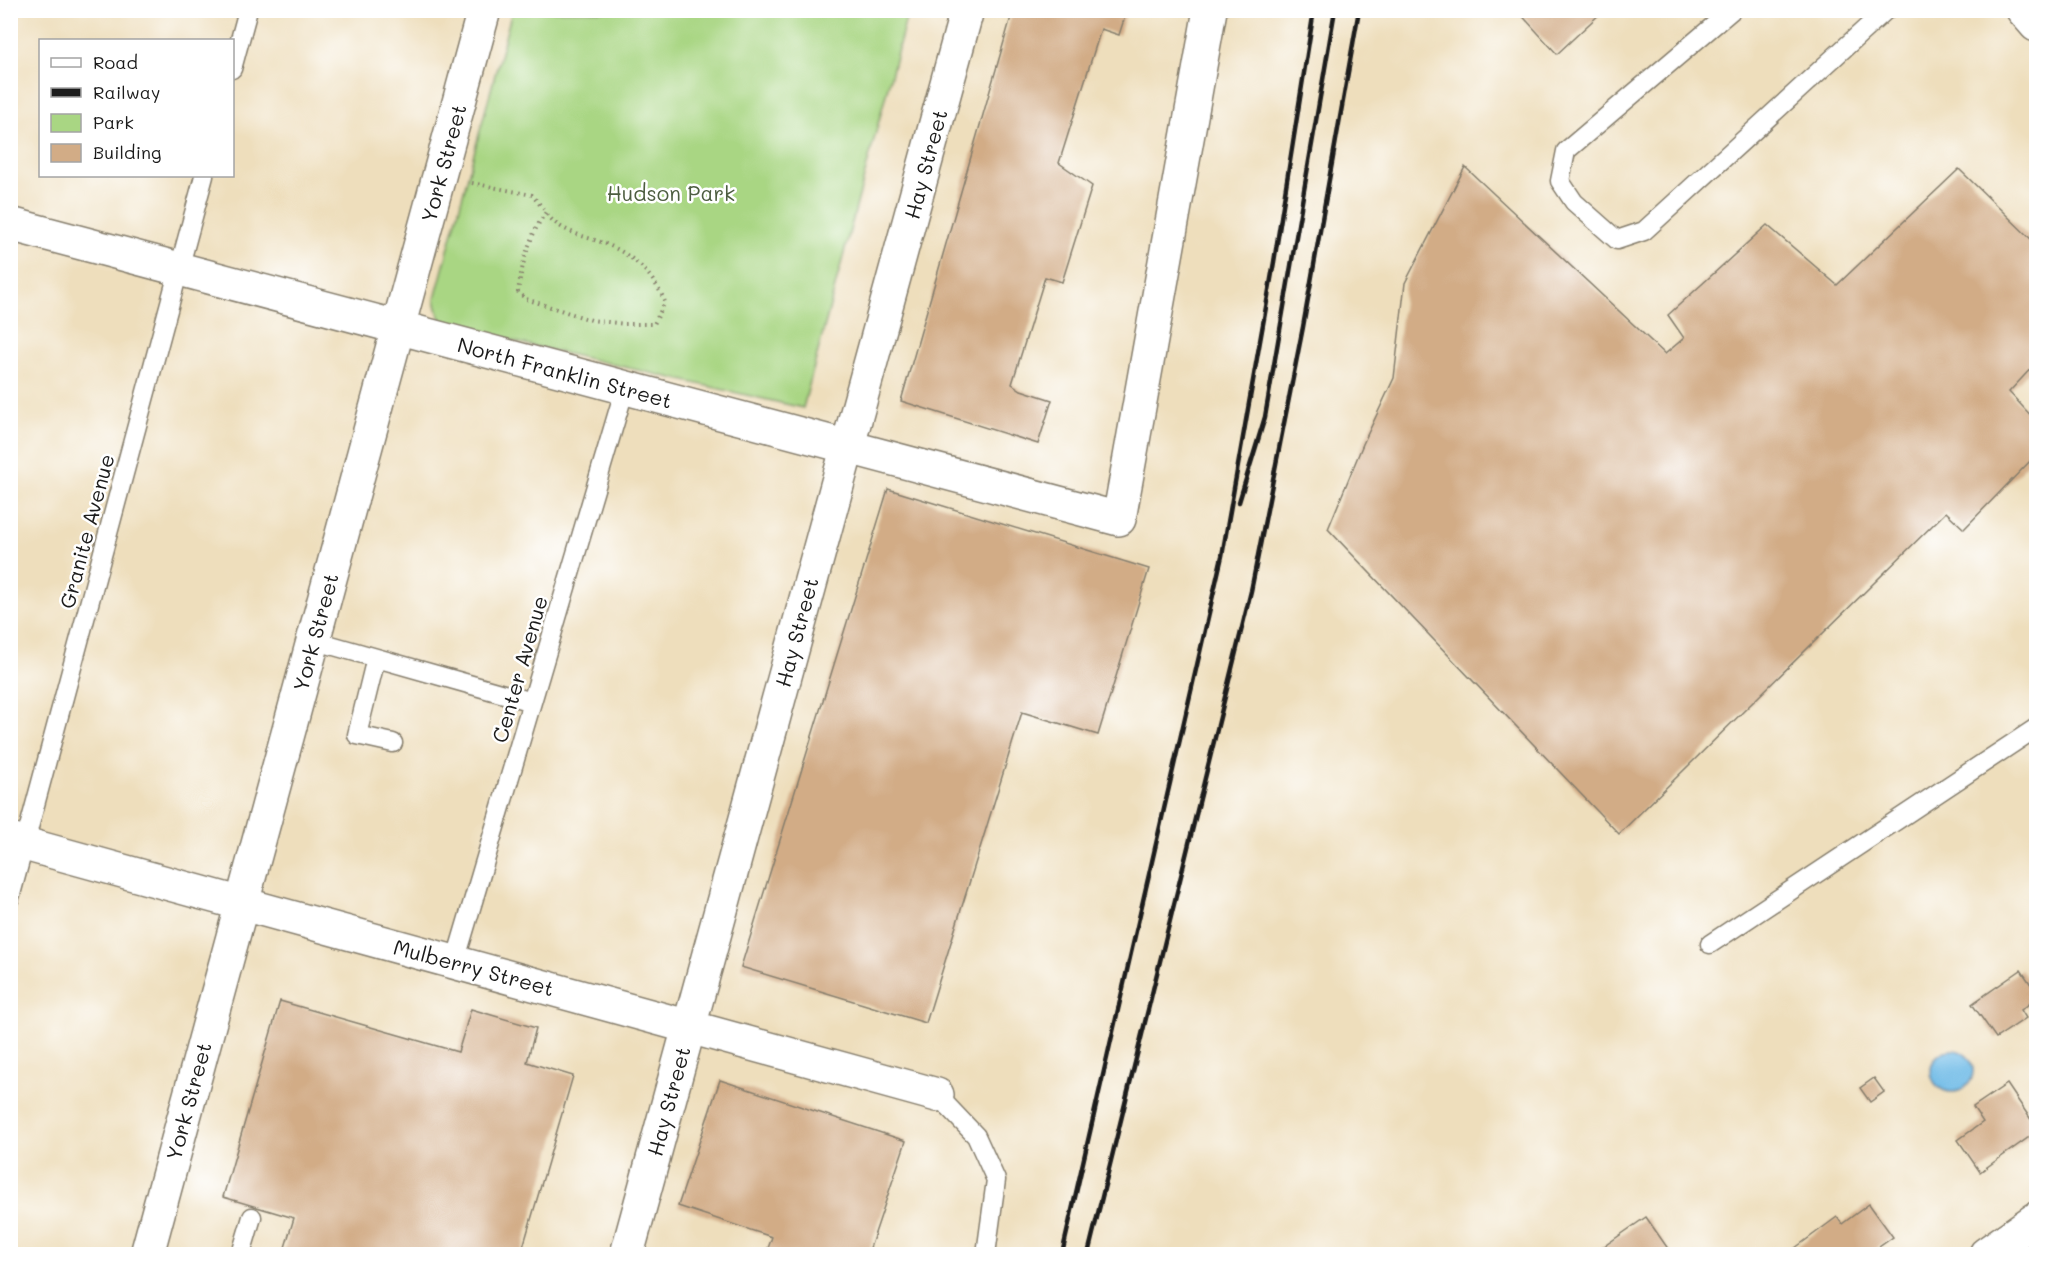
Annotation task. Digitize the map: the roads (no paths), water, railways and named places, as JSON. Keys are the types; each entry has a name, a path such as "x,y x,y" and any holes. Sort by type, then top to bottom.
{"street":[{"name":"York Street","path":"147,1254 484,10"},
{"name":"Hay Street","path":"627,1254 966,10"},
{"name":"North Franklin Street","path":"10,224 1119,519 1210,10"},
{"path":"2023,10 2037,25"},
{"name":"Mulberry Street","path":"18,842 937,1095"},
{"path":"1986,1254 2037,1220"}],"lane":[{"path":"234,62 248,10"},
{"path":"1732,10 1566,151 1560,181 1574,202 1617,240 1644,231 1877,13"},
{"name":"Granite Avenue","path":"10,898 18,842 204,177"},
{"name":"Center Avenue","path":"455,962 625,388"},
{"path":"313,640 532,702"},
{"path":"376,658 357,735 393,743"},
{"path":"1710,944 2037,728"},
{"path":"937,1095 975,1136 996,1180 986,1254"},
{"path":"241,1254 252,1217"}],"water":[{"path":"1952,1050 1967,1056 1973,1071 1967,1086 1952,1092 1937,1086 1931,1071 1937,1056"}],"railway":[{"path":"1062,1254 1222,556 1274,262 1314,10"},
{"path":"1239,502 1265,417 1335,10"},
{"path":"1088,1254 1251,591 1303,327 1359,10"}],"park label":[{"name":"Hudson Park","path":"671,192"}]}
